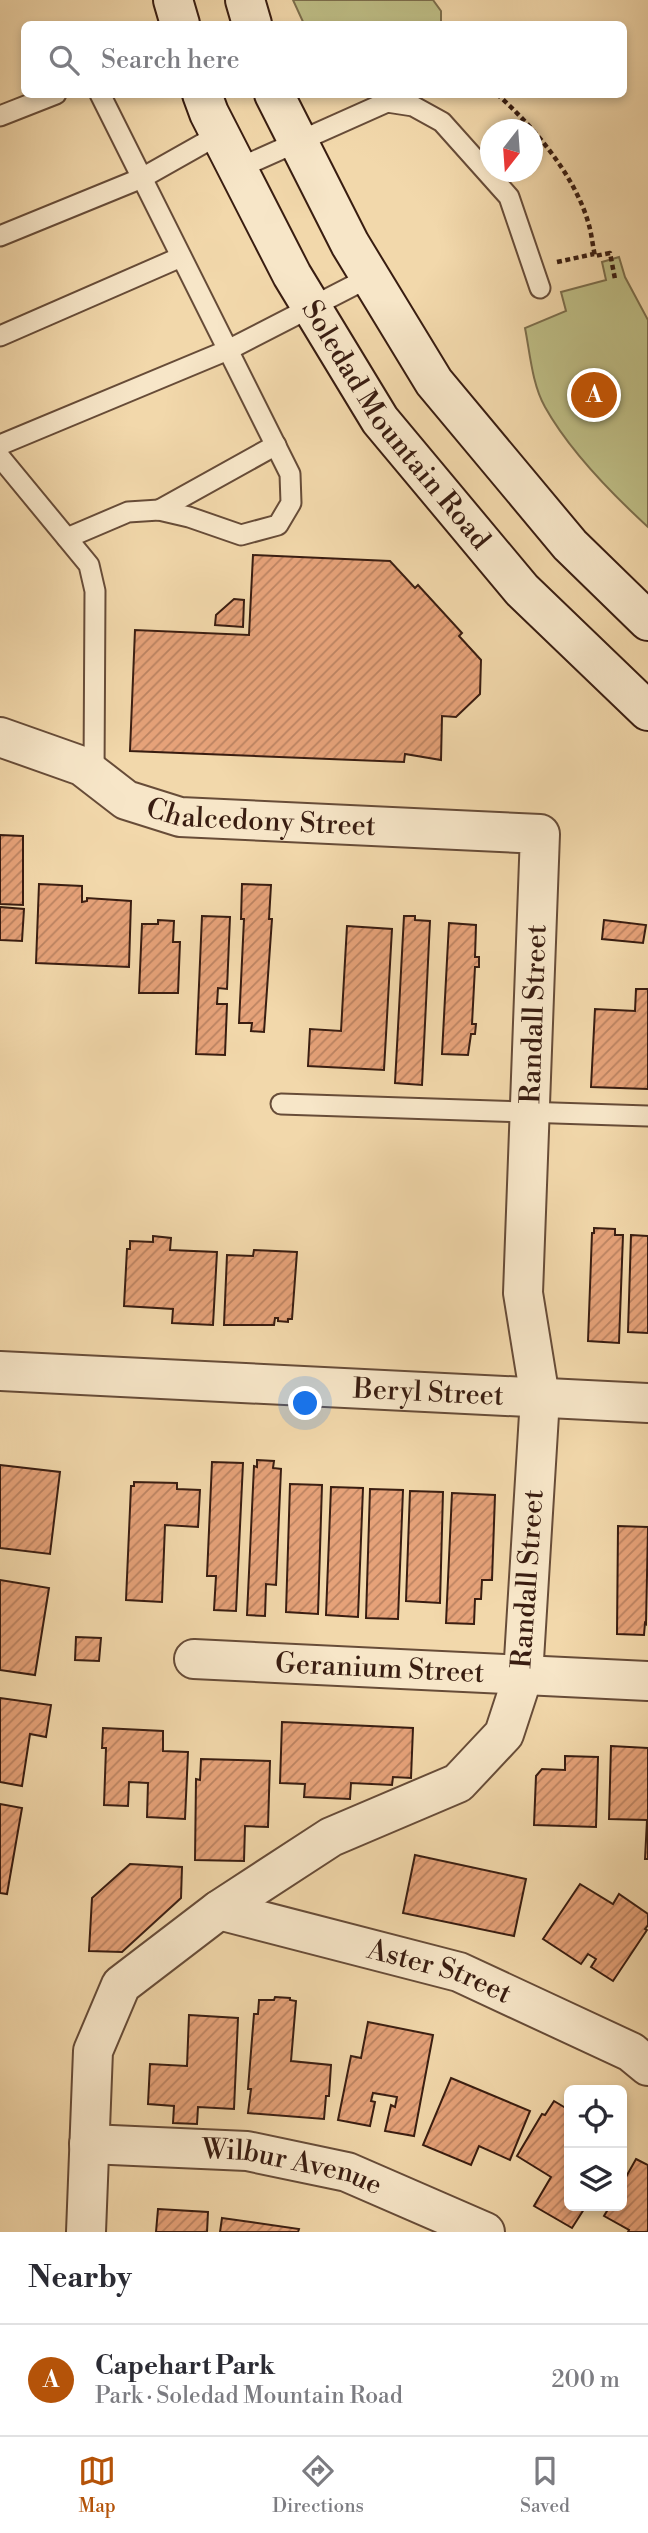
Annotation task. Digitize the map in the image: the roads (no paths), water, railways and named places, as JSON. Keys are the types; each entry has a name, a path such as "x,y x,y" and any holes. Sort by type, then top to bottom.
{"street":[{"path":"173,0 179,21"},
{"path":"245,0 251,21"},
{"name":"Soledad Mountain Road","path":"204,98 292,275 380,420 522,590 648,712"},
{"name":"Soledad Mountain Road","path":"276,98 349,244 434,382 570,545 648,621"},
{"name":"Chalcedony Street","path":"0,737 82,766 126,800 180,817 540,834"},
{"name":"Randall Street","path":"86,2232 93,2051 121,1985 219,1910 331,1838 458,1783 504,1734 523,1676 540,1398 523,1293 540,834"},
{"name":"Beryl Street","path":"0,1371 648,1403"},
{"name":"Geranium Street","path":"194,1659 648,1681"},
{"name":"Aster Street","path":"219,1910 459,1972 631,2052 648,2066"},
{"name":"Wilbur Avenue","path":"89,2144 247,2151 347,2172 485,2232"}],"lane":[{"path":"0,116 46,98"},
{"path":"67,538 128,512 159,510 241,535 278,525 291,503 290,474 102,98"},
{"path":"237,169 387,102 413,106 442,122 509,197 540,288"},
{"path":"0,236 142,178 220,134"},
{"path":"0,336 181,257"},
{"path":"0,446 228,350 370,277"},
{"path":"159,510 275,445"},
{"path":"0,457 89,565 95,590 94,775"},
{"path":"281,1104 530,1110 648,1116"}],"place":[{"name":"Capehart Park","path":"594,395"}]}
